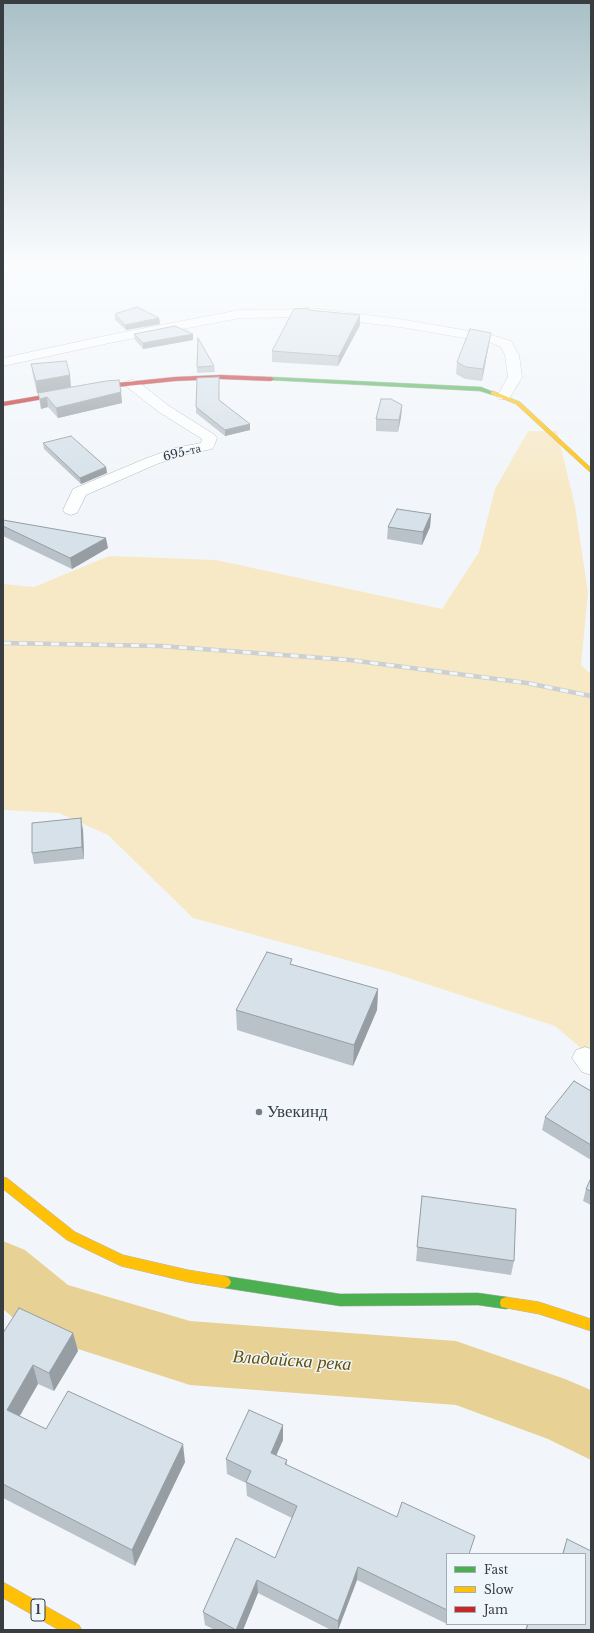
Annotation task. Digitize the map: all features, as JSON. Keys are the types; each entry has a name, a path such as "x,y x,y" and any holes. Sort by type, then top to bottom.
{"street":[{"path":"3,362 118,337"},
{"path":"481,337 506,344 512,356 515,377 504,396"},
{"path":"3,404 107,386 175,379 222,377 481,389 504,396 518,403 591,471"},
{"name":"695-та","path":"71,510 80,492 159,458 180,451 207,446 210,438 164,409 132,384"},
{"path":"3,1182 71,1236 121,1260 188,1276 340,1300 478,1299 539,1308 591,1324"},
{"name":"1","path":"3,1590 74,1630"}],"shaded area":[{"path":"528,431 557,431 575,506 588,593 581,665 591,674 591,1057 555,1026 390,972 193,918 108,835 59,813 3,810 3,584 34,587 109,556 216,560 442,609 479,552 495,489"}],"building":[{"path":"137,337 175,337 143,343"},
{"path":"279,337 349,337 339,356 272,351"},
{"path":"467,337 490,337 483,369 466,367 457,362"},
{"path":"198,338 214,366 197,367"},
{"path":"66,361 70,375 36,381 31,364"},
{"path":"219,377 219,400 250,424 225,430 196,407 197,378"},
{"path":"119,380 121,392 56,408 47,397 40,399 38,393 106,381"},
{"path":"381,399 391,399 402,405 399,420 376,419"},
{"path":"71,436 106,467 80,478 43,443"},
{"path":"397,509 431,514 423,532 388,527"},
{"path":"3,520 106,538 70,558 3,526"},
{"path":"81,818 82,847 32,853 32,823"},
{"path":"267,952 292,959 290,964 378,989 354,1045 236,1010"},
{"path":"574,1081 591,1091 591,1145 545,1117"},
{"path":"591,1178 591,1191 586,1189"},
{"path":"422,1196 516,1209 514,1261 417,1247"},
{"path":"19,1308 73,1333 49,1373 33,1365 7,1410 46,1429 68,1391 183,1444 132,1550 3,1484 3,1333"},
{"path":"249,1410 283,1425 271,1453 287,1460 285,1464 397,1517 402,1502 475,1536 469,1553 446,1553 446,1610 358,1567 338,1621 257,1580 236,1630 203,1612 236,1538 275,1558 297,1506 246,1482 251,1471 226,1459"},
{"path":"567,1539 591,1551 591,1630 526,1630 528,1625 586,1625 586,1553 563,1553"}],"waterway":[{"name":"Владайска река","path":"3,1270 50,1310 190,1353 456,1373 565,1412 591,1426"}],"railway":[{"path":"3,643 161,646 350,660 527,683 591,696"}],"traffic: fast":[{"path":"271,379 481,389 493,393"},
{"path":"225,1282 340,1300 478,1299 506,1303"}],"traffic: slow":[{"path":"493,393 518,403 591,471"},
{"path":"3,1182 71,1236 121,1260 188,1276 225,1282"},
{"path":"506,1303 539,1308 591,1325"},
{"path":"3,1590 74,1630"}],"traffic: jam":[{"path":"3,404 107,386 175,379 221,377 271,379"}],"place":[{"name":"Увекинд","path":"259,1112"}]}
